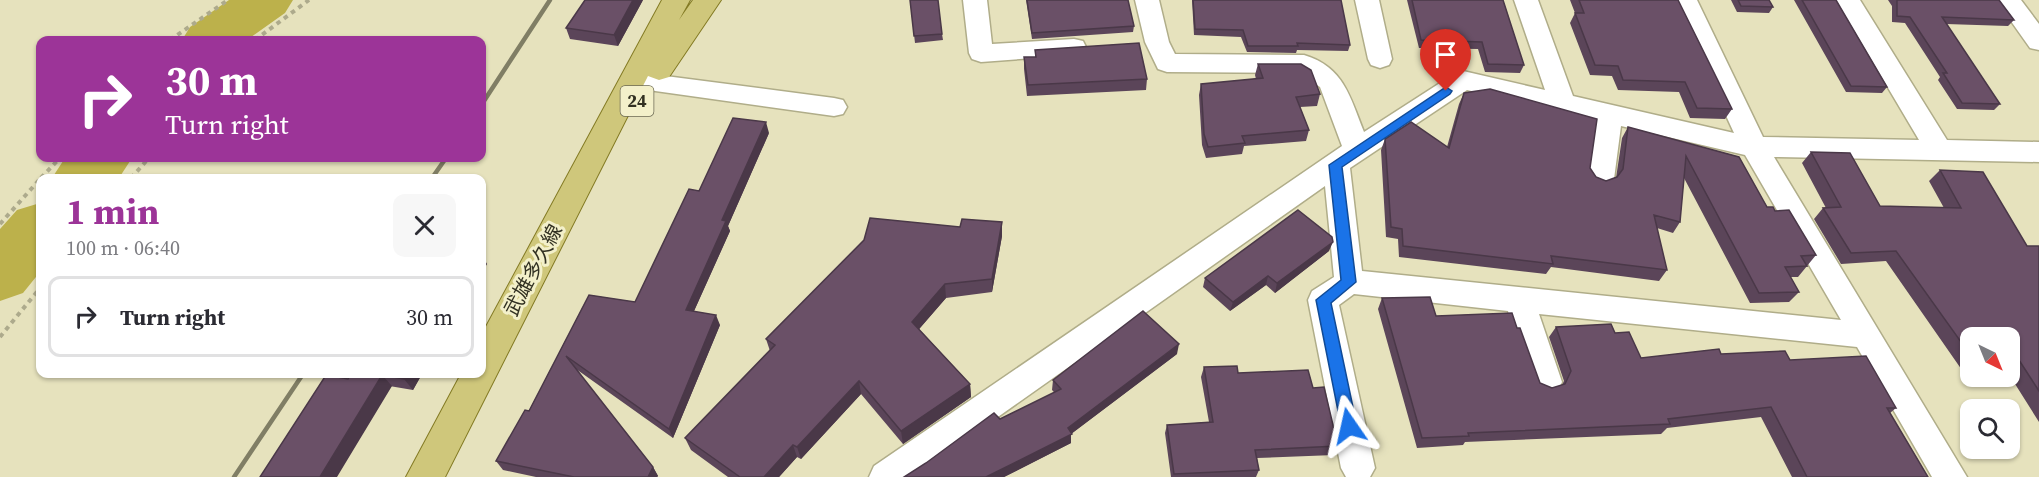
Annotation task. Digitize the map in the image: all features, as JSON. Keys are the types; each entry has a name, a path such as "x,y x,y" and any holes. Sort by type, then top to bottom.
{"main road":[{"name":"武雄多久線","path":"486,360 676,0"},
{"name":"武雄多久線","path":"568,203 706,0"},
{"path":"425,477 477,378"}],"street":[{"path":"975,0 981,53 1099,46"},
{"path":"1147,0 1146,43 1167,63 1304,64 1331,82 1346,157 1349,282"},
{"path":"1367,0 1380,59"},
{"path":"1526,0 1562,102"},
{"path":"1686,0 1754,147 1950,477"},
{"path":"1848,0 1940,152"},
{"path":"2008,0 2039,42"},
{"path":"886,477 1346,157 1463,80 1754,147 2039,152"},
{"path":"650,83 834,107"},
{"path":"1600,179 1610,114"},
{"path":"1358,468 1323,300 1349,282 1864,334"},
{"path":"1520,300 1546,382"}],"path":[{"path":"176,36 228,0"},
{"path":"260,36 309,0"},
{"path":"46,174 56,162"},
{"path":"135,174 145,162"},
{"path":"0,224 36,184"},
{"path":"0,336 36,293"}],"building":[{"path":"585,0 633,0 614,35 566,28"},
{"path":"910,0 938,0 942,34 914,36"},
{"path":"1027,0 1128,0 1134,26 1032,33"},
{"path":"1193,0 1341,0 1350,45 1297,43 1298,46 1248,46 1243,30 1195,29"},
{"path":"1412,0 1503,0 1524,65 1488,64 1482,42 1421,40"},
{"path":"1579,0 1678,0 1732,109 1697,108 1685,82 1623,80 1618,66 1595,65 1575,13 1584,13"},
{"path":"1738,0 1769,0 1773,7 1741,6"},
{"path":"1802,0 1836,0 1887,87 1851,86"},
{"path":"1897,0 1999,0 2014,20 1942,17 2000,104 1962,103 1943,73 1947,73 1910,17 1897,16"},
{"path":"1139,43 1147,79 1028,85 1024,57 1036,57 1035,50"},
{"path":"1258,64 1301,64 1311,70 1320,94 1296,97 1309,130 1242,136 1245,143 1208,147 1204,134 1201,84 1263,78"},
{"path":"1490,89 1597,119 1590,168 1596,177 1606,181 1617,177 1623,169 1628,127 1739,157 1767,207 1773,207 1775,211 1789,210 1816,255 1801,256 1807,266 1785,267 1799,292 1759,293 1686,156 1680,222 1654,215 1667,270 1551,256 1553,264 1403,246 1402,229 1391,227 1385,139 1411,122 1449,148 1464,93"},
{"path":"733,118 766,122 722,220 726,221 686,310 716,315 669,429 566,356 653,467 648,477 574,477 496,461 525,410 529,411 589,295 635,302 689,189 699,191"},
{"path":"1811,152 1850,153 1880,206 1961,208 1940,170 1983,172 2027,246 2039,246 2039,391 2020,362 2020,327 1960,327 1960,341 1896,251 1851,253 1823,208 1841,207"},
{"path":"1298,210 1332,237 1333,242 1277,283 1268,276 1233,302 1205,278"},
{"path":"870,218 960,227 962,219 1002,222 992,279 945,284 912,322 970,384 901,431 859,381 797,447 793,445 764,477 740,477 685,438 775,345 766,339 864,240"},
{"path":"1430,297 1436,316 1512,313 1517,328 1520,328 1540,383 1552,388 1565,384 1571,371 1556,327 1611,324 1615,333 1629,332 1641,358 1719,349 1721,354 1785,351 1790,360 1866,356 1896,408 1887,408 1928,477 1807,477 1771,407 1668,419 1670,424 1468,433 1469,436 1422,438 1382,298"},
{"path":"1143,311 1179,344 1068,428 1072,434 986,477 904,477 994,413 1000,419 1061,389 1053,380"},
{"path":"1237,366 1238,373 1308,370 1313,388 1324,387 1338,446 1255,450 1259,470 1174,474 1167,425 1213,422 1204,367"},
{"path":"324,378 380,378 320,477 260,477"}],"waterway":[{"path":"216,36 266,0"},
{"path":"87,174 98,162"},
{"path":"0,274 36,233"}],"railway":[{"path":"486,98 550,0"},
{"path":"435,174 443,162"},
{"path":"234,477 300,378"}],"route":[{"path":"1349,426 1323,300 1349,282 1336,165 1446,91"}]}
